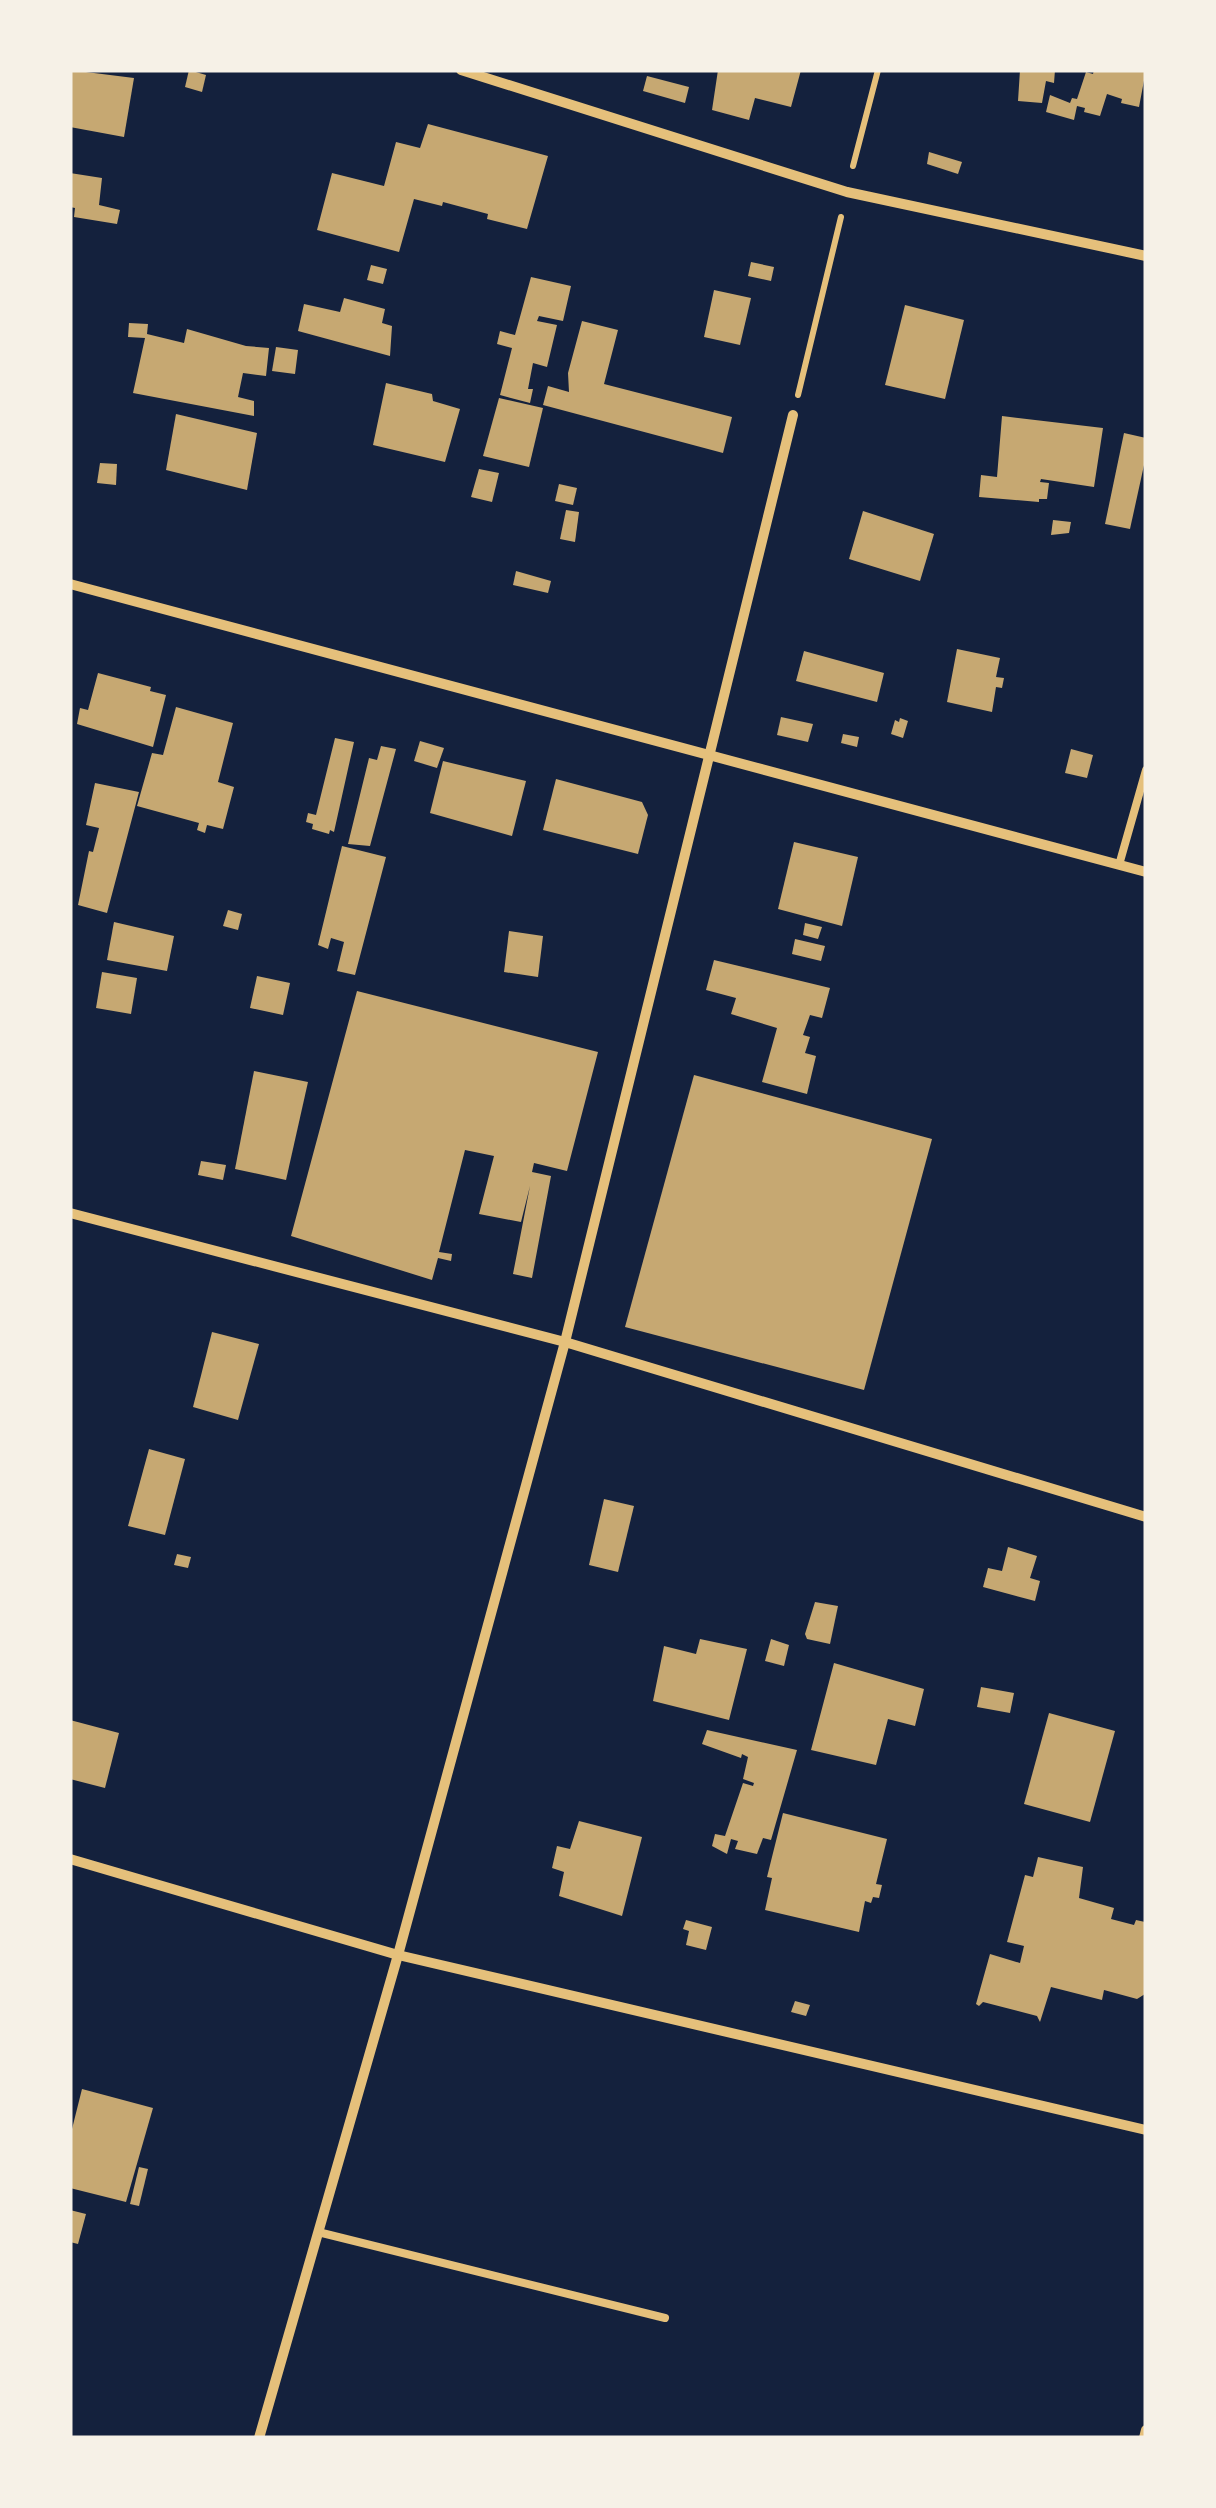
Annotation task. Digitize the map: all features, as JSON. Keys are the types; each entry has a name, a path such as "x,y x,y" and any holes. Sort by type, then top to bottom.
{"street":[{"path":"462,70 846,192 1146,256"},
{"path":"258,2438 398,1955 565,1342 793,416"},
{"path":"70,584 1146,872"},
{"path":"70,1213 565,1342 1146,1517"},
{"path":"70,1860 398,1955 1146,2130"},
{"path":"1144,2438 1146,2430"}],"lane":[{"path":"1119,865 1146,770"},
{"path":"318,2232 665,2318"}],"path":[{"path":"793,416 878,70"}],"building":[{"path":"70,70 134,78 124,137 70,127"},
{"path":"189,70 206,75 202,92 185,87"},
{"path":"718,70 801,70 791,107 755,98 749,120 712,110"},
{"path":"1020,70 1055,70 1054,83 1046,81 1042,103 1018,101"},
{"path":"1094,70 1146,70 1139,107 1121,103 1122,99 1107,94 1100,116 1077,106 1074,120 1046,112 1050,95 1070,103 1072,98 1077,99 1086,72 1093,74"},
{"path":"647,76 689,87 685,103 643,91"},
{"path":"428,124 548,156 527,229 443,202 442,206 414,199 399,252 317,230 332,173 384,186 396,142 420,148"},
{"path":"929,152 962,162 958,174 927,164"},
{"path":"70,173 102,178 99,205 120,210 117,224 74,217 75,208 70,207"},
{"path":"751,262 774,267 771,281 748,276"},
{"path":"371,265 387,269 383,284 367,280"},
{"path":"531,277 571,286 563,321 539,316 537,321 557,325 547,367 533,363 528,389 533,389 530,403 500,395 512,348 497,344 500,331 515,335"},
{"path":"714,290 751,298 740,345 704,337"},
{"path":"344,298 385,309 382,323 392,326 390,356 298,331 304,304 340,312"},
{"path":"905,305 964,320 945,399 885,385"},
{"path":"582,321 618,330 604,384 732,417 723,453 543,405 548,386 569,392 568,373"},
{"path":"129,323 148,324 147,334 184,343 187,329 246,346 269,348 266,376 243,373 238,397 254,401 254,416 133,393 145,338 128,337"},
{"path":"276,347 298,350 295,374 272,371"},
{"path":"386,383 432,394 433,401 460,409 445,462 373,445"},
{"path":"499,398 543,408 529,467 483,456"},
{"path":"176,414 257,433 247,490 166,470"},
{"path":"1002,416 1103,428 1094,487 1041,479 1040,482 1049,483 1047,499 1039,502 979,497 981,475 997,477"},
{"path":"1124,433 1146,438 1146,456 1130,529 1105,524"},
{"path":"100,463 117,464 116,485 97,483"},
{"path":"479,469 499,473 492,502 471,497"},
{"path":"559,484 577,488 573,505 555,501"},
{"path":"566,510 579,512 575,542 560,539"},
{"path":"863,511 934,534 920,581 849,559"},
{"path":"1053,520 1071,522 1069,533 1051,535"},
{"path":"516,571 551,581 548,593 513,585"},
{"path":"957,649 1000,658 996,677 1004,678 1002,688 996,687 992,712 947,702"},
{"path":"804,651 884,673 877,702 796,681"},
{"path":"98,673 166,695 153,747 77,724 80,708 88,710"},
{"path":"176,707 233,723 218,782 234,787 223,829 207,825 205,833 197,830 199,823 137,806 152,753 163,755"},
{"path":"781,717 813,724 808,742 777,735"},
{"path":"900,718 908,721 903,738 891,734 895,720 899,722"},
{"path":"843,734 859,737 857,747 841,743"},
{"path":"335,738 354,742 334,832 330,830 329,834 312,829 313,824 306,822 308,813 316,815"},
{"path":"420,741 444,748 437,768 414,761"},
{"path":"381,746 396,749 370,846 348,844 369,758 377,760"},
{"path":"1071,749 1093,755 1087,778 1065,773"},
{"path":"443,761 526,781 512,836 430,813"},
{"path":"556,779 642,802 648,815 638,854 543,830"},
{"path":"95,783 139,792 107,913 78,905 89,851 93,852 99,828 86,825"},
{"path":"794,842 858,857 842,926 778,909"},
{"path":"342,846 386,857 355,975 337,971 344,942 331,938 328,949 318,945"},
{"path":"228,910 242,914 238,930 223,926"},
{"path":"114,922 174,936 167,971 107,960"},
{"path":"805,923 822,927 818,939 803,935"},
{"path":"509,931 543,936 538,977 504,972"},
{"path":"795,939 825,946 821,961 792,954"},
{"path":"714,960 830,988 822,1018 810,1015 803,1035 810,1037 805,1053 816,1056 807,1094 762,1082 777,1028 731,1014 736,998 706,990"},
{"path":"102,972 137,978 131,1014 96,1008"},
{"path":"257,976 290,983 283,1015 250,1008"},
{"path":"357,991 598,1052 567,1171 534,1163 532,1172 551,1176 532,1278 513,1274 530,1186 521,1222 479,1214 494,1156 465,1150 439,1252 452,1254 451,1261 438,1258 432,1280 291,1236"},
{"path":"254,1071 308,1082 286,1180 235,1169"},
{"path":"694,1075 932,1139 864,1390 625,1327"},
{"path":"201,1161 226,1165 223,1180 198,1175"},
{"path":"212,1332 259,1344 238,1420 193,1407"},
{"path":"149,1449 185,1459 165,1535 128,1526"},
{"path":"604,1499 634,1506 618,1572 589,1565"},
{"path":"1008,1547 1037,1556 1030,1578 1040,1581 1035,1601 983,1587 988,1568 1002,1571"},
{"path":"177,1554 191,1557 188,1568 174,1565"},
{"path":"815,1602 838,1606 830,1644 807,1639 805,1634"},
{"path":"700,1639 747,1649 729,1720 653,1701 664,1646 696,1654"},
{"path":"771,1639 789,1645 784,1666 765,1661"},
{"path":"834,1663 924,1689 915,1726 888,1719 876,1765 811,1750"},
{"path":"981,1687 1014,1693 1010,1713 977,1707"},
{"path":"1049,1713 1115,1731 1090,1822 1024,1804"},
{"path":"70,1720 119,1733 105,1788 70,1779"},
{"path":"707,1730 797,1750 771,1840 763,1838 757,1854 735,1849 738,1841 731,1839 727,1854 712,1846 715,1834 725,1836 743,1783 754,1783 743,1779 748,1757 702,1744"},
{"path":"783,1813 887,1839 876,1884 882,1885 879,1898 873,1897 871,1903 865,1901 859,1932 765,1910 772,1878 767,1877"},
{"path":"579,1821 642,1837 622,1916 559,1896 564,1872 552,1868 557,1846 570,1849"},
{"path":"1038,1857 1083,1867 1079,1898 1114,1908 1111,1919 1134,1925 1136,1920 1145,1922 1145,1994 1137,1999 1104,1990 1102,2000 1051,1987 1040,2022 1037,2016 983,2002 976,2004 990,1954 1020,1963 1024,1946 1007,1942 1025,1875 1033,1877"},
{"path":"686,1920 712,1927 706,1950 686,1945"},
{"path":"795,2001 810,2005 806,2016 791,2012"},
{"path":"82,2089 153,2108 126,2202 70,2188 70,2137"},
{"path":"139,2167 148,2169 139,2206 130,2204"},
{"path":"70,2210 86,2214 78,2244 70,2242"}]}
